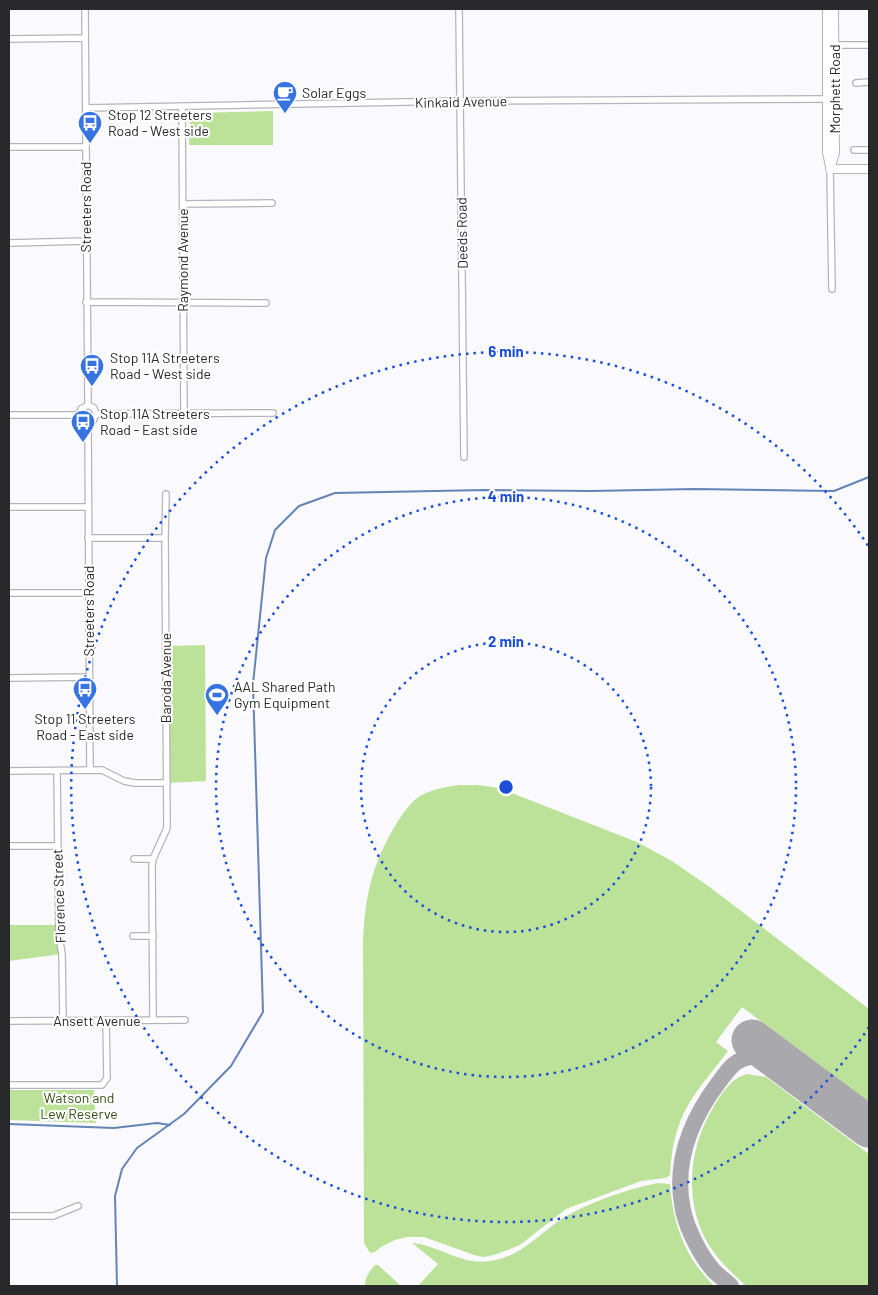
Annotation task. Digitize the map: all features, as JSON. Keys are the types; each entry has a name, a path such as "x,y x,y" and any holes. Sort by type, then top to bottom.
{"street":[{"name":"Streeters Road","path":"85,9 88,405"},
{"name":"Deeds Road","path":"459,9 464,457"},
{"name":"Morphett Road","path":"827,9 831,99"},
{"name":"Morphett Road","path":"832,288 830,169 827,152 834,45 834,9"},
{"path":"9,39 85,38"},
{"path":"834,45 869,45"},
{"path":"856,83 869,82"},
{"name":"Kinkaid Avenue","path":"86,108 831,99"},
{"name":"Raymond Avenue","path":"182,106 184,414"},
{"path":"9,147 86,147"},
{"path":"854,150 869,150"},
{"path":"830,169 869,169"},
{"path":"183,204 272,203"},
{"path":"9,243 86,242"},
{"path":"86,302 266,303"},
{"path":"88,405 94,408 96,414 93,420 88,423 83,421 79,414 81,409 88,405"},
{"path":"96,414 273,413"},
{"path":"9,414 79,414"},
{"name":"Streeters Road","path":"88,423 90,770"},
{"name":"Baroda Avenue","path":"153,1020 153,859 167,828 166,494"},
{"path":"9,507 88,506"},
{"path":"88,538 165,538"},
{"path":"9,593 89,592"},
{"path":"9,678 89,677"},
{"path":"9,771 102,770 124,781 167,783"},
{"name":"Florence Street","path":"57,771 59,936 62,954 63,1021"},
{"path":"9,846 57,846"},
{"path":"134,859 153,859"},
{"path":"134,936 153,936"},
{"path":"9,1085 102,1084 107,1078 106,1020"},
{"name":"Ansett Avenue","path":"9,1021 185,1020"},
{"path":"9,1216 53,1216 78,1206"}],"green space":[{"path":"273,111 273,145 189,145 190,117 193,113"},
{"path":"205,645 206,781 167,783 166,646"},
{"path":"459,785 499,788 637,842 672,861 711,888 869,1009 869,1102 742,1007 716,1042 728,1051 700,1086 683,1115 674,1143 670,1175 666,1178 641,1181 566,1209 520,1245 497,1254 484,1257 474,1255 424,1237 407,1237 395,1240 370,1253 364,1243 363,942 368,893 382,850 408,806 426,793"},
{"path":"9,925 58,925 62,954 9,961"},
{"path":"747,1074 766,1077 869,1154 869,1286 746,1286 722,1263 710,1247 701,1230 692,1195 694,1159 698,1141 719,1097 731,1083"},
{"name":"Watson and Lew Reserve","path":"9,1090 94,1090 96,1123 9,1120"},
{"path":"659,1183 670,1184 674,1213 682,1240 695,1264 714,1286 418,1286 438,1264 412,1243 432,1247 470,1261 480,1262 503,1258 524,1248 561,1219 581,1208 626,1191"},
{"path":"375,1265 378,1265 401,1286 365,1286 368,1275"}],"waterway":[{"path":"117,1286 115,1196 122,1169 137,1148 184,1114 231,1066 263,1012 253,684 266,558 275,530 299,506 335,493 695,489 834,491 869,477"},
{"path":"9,1124 114,1128 157,1123 170,1125"}],"taxiway":[{"path":"731,1286 709,1265 691,1234 683,1210 681,1193 680,1175 683,1159 687,1142 700,1111 732,1066 743,1059 758,1056 781,1061"}],"runway":[{"path":"752,1040 869,1127"}],"place":[{"name":"Solar Eggs","path":"285,114"},
{"name":"Stop 12 Streeters Road - West side","path":"90,144"},
{"name":"Stop 11A Streeters Road - West side","path":"92,387"},
{"name":"Stop 11A Streeters Road - East side","path":"83,443"},
{"name":"Stop 11 Streeters Road - East side","path":"85,710"},
{"name":"AAL Shared Path Gym Equipment","path":"217,716"}]}
